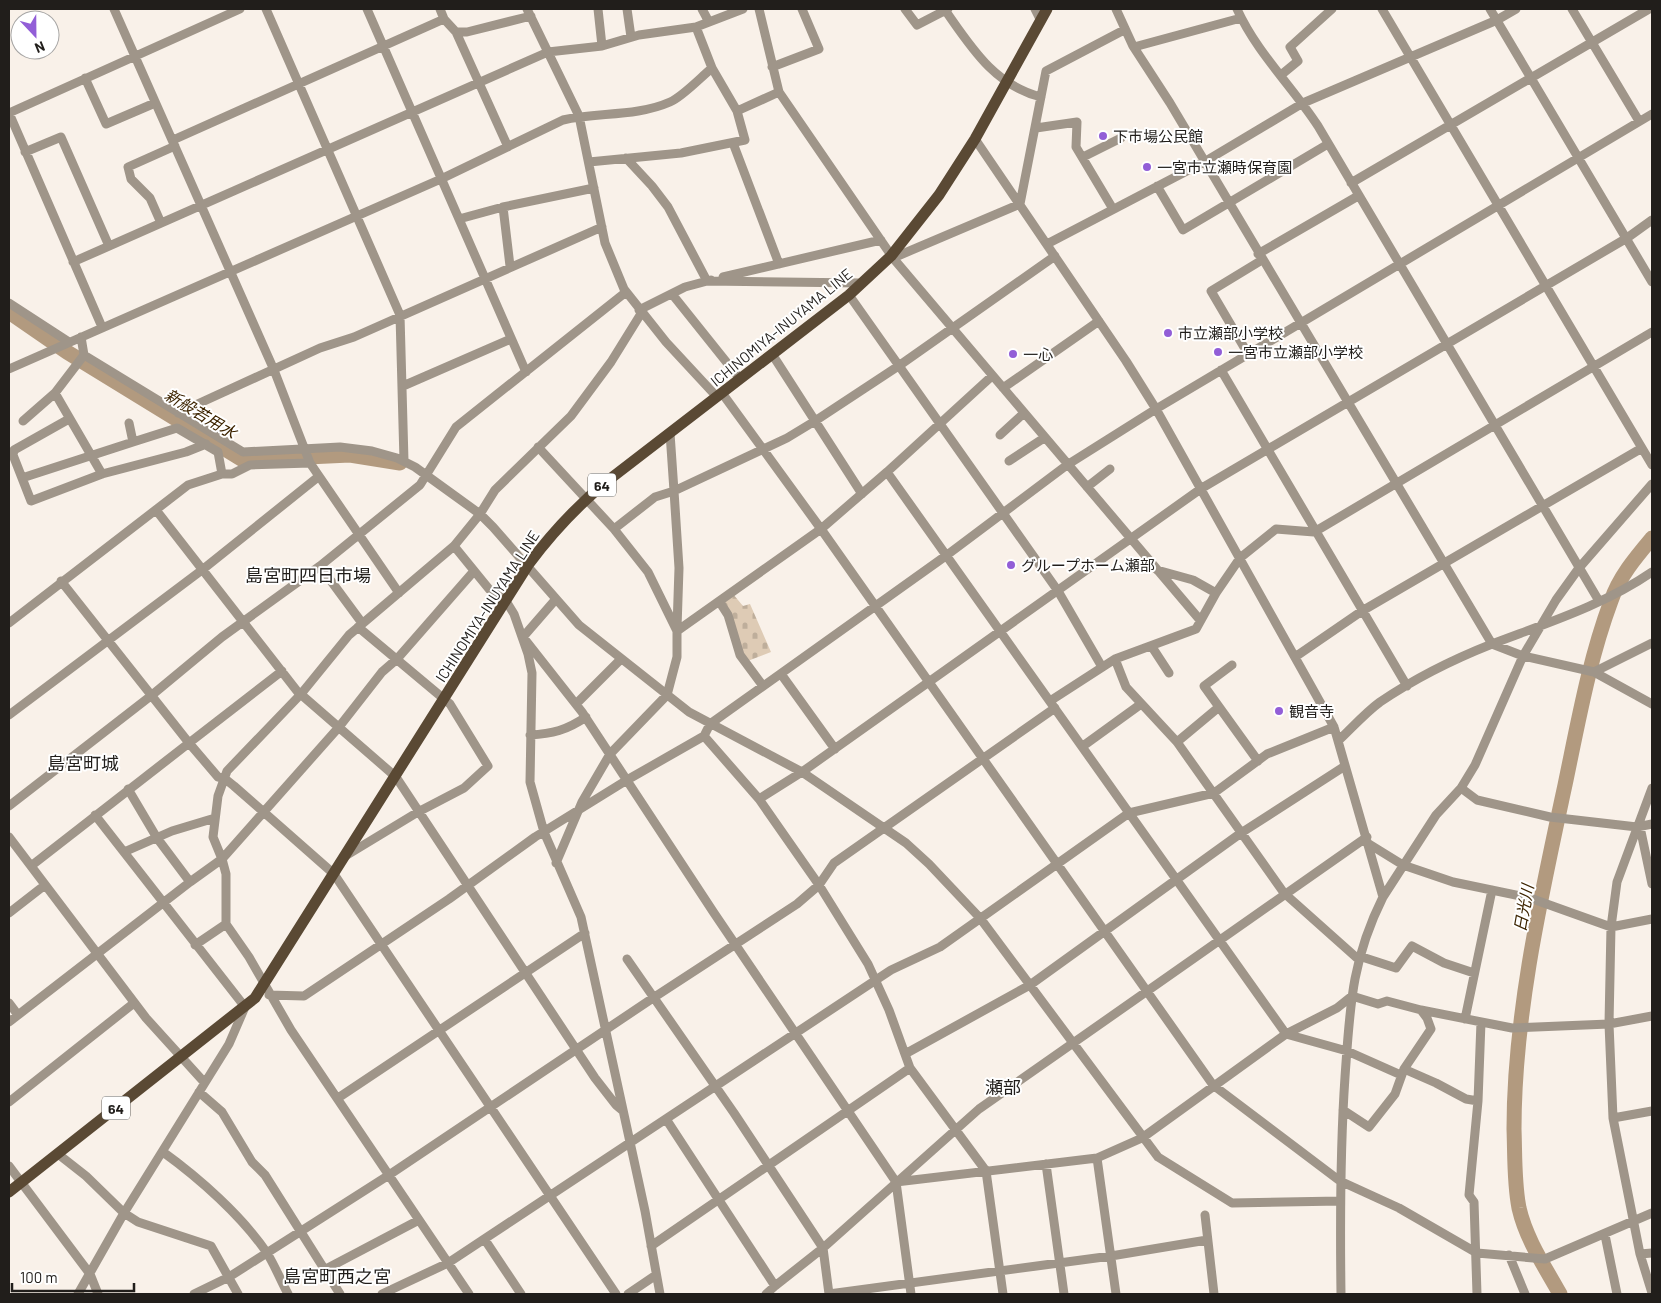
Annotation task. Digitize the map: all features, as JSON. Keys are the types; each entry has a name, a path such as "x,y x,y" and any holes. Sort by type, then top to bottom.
{"main road":[{"name":"ICHINOMIYA-INUYAMA LINE","path":"9,1192 267,990 334,874 528,565 546,541 586,499 849,295 892,257 939,195 975,139 1047,9"}],"street":[{"path":"114,9 274,370 318,478 399,593"},
{"path":"102,328 9,113 134,55 240,9"},
{"path":"266,9 400,315 404,461"},
{"path":"367,9 526,372"},
{"path":"440,9 444,18 456,32 508,146"},
{"path":"598,9 602,46"},
{"path":"627,9 631,37"},
{"path":"702,9 709,22"},
{"path":"73,262 202,206 243,185 328,150 411,111 548,52 602,46 631,37 696,27 743,9"},
{"path":"759,9 779,92 892,257 1200,620"},
{"path":"772,67 819,49 802,9"},
{"path":"905,9 917,25 946,10 983,63 1007,84 1024,93 1041,97"},
{"path":"1035,9 1041,21"},
{"path":"1116,9 1124,30 1134,47 1492,644 1522,656 1590,671 1652,704"},
{"path":"1237,9 1250,36 1303,103 1448,344 1579,568 1603,599"},
{"path":"1281,75 1298,61 1290,47 1332,9"},
{"path":"1382,9 1652,465"},
{"path":"1490,9 1580,157 1652,282"},
{"path":"1047,244 1204,162 1303,103 1497,20 1516,9"},
{"path":"1572,9 1639,122"},
{"path":"1351,183 1651,9"},
{"path":"456,32 467,32 529,12 579,116 602,227 615,270 626,292 641,311 719,395 762,449 821,529 1213,1085 1340,1181 1399,1208 1477,1253 1545,1258 1652,1214"},
{"path":"161,223 150,198 131,179 128,167 298,84 444,18"},
{"path":"1134,47 1241,18"},
{"path":"590,162 681,153 745,140 737,111 712,68 696,27"},
{"path":"1020,204 1046,71 1124,30"},
{"path":"9,369 231,273 441,178 563,120 579,116 628,113 671,102 712,68"},
{"path":"85,78 106,124 155,103"},
{"path":"737,111 779,92"},
{"path":"267,990 304,996 544,832 626,780 704,736 710,724 948,555 1068,465 1156,409 1299,323 1639,122 1651,117"},
{"path":"1036,128 1077,122 1076,147 1113,209"},
{"path":"25,152 61,137 109,246"},
{"path":"1084,158 1121,138"},
{"path":"975,139 1099,321 1156,409 1202,488 1334,727 1383,897"},
{"path":"733,143 779,264"},
{"path":"1157,186 1183,230 1328,144"},
{"path":"626,158 668,207 707,281"},
{"path":"459,219 503,207 594,188"},
{"path":"1248,354 1211,290 1358,196"},
{"path":"892,257 1020,204"},
{"path":"503,207 510,266"},
{"path":"759,799 835,749 1202,488 1547,286 1627,238 1652,220"},
{"path":"178,412 602,227"},
{"path":"469,1294 267,990 226,924 227,889 222,859 213,838 218,796 224,778 227,771 301,694 344,641 360,625 454,546 480,514 495,490 571,416 612,362 641,311 672,294 707,281 881,240"},
{"path":"614,529 655,497 674,491 787,438 816,421 900,365 1055,256"},
{"path":"707,281 861,283"},
{"path":"9,806 243,622 320,566 420,485 427,477 456,427 626,292"},
{"path":"672,294 740,379"},
{"path":"849,295 1058,591 1102,667"},
{"path":"9,303 63,345"},
{"path":"1003,388 1099,321"},
{"path":"194,1294 229,1277 389,1175 797,904 819,885 834,863 886,829 983,760 1102,667 1115,659 1152,647 1196,629 1216,593 1240,558 1276,530 1314,532 1652,332"},
{"path":"23,421 55,393 84,355 81,337"},
{"path":"403,386 512,339"},
{"path":"772,354 862,494"},
{"path":"84,355 243,452 340,447 372,451 404,461 480,514 528,565 579,626 689,712 802,772 886,829 930,864 980,918 1071,1043 1158,1157 1232,1203 1340,1201"},
{"path":"1221,370 1314,532 1407,686"},
{"path":"677,630 821,529 887,472 992,376"},
{"path":"55,393 102,474"},
{"path":"1000,435 1024,413"},
{"path":"70,419 14,450 13,455 30,499 34,501 102,474 186,452 206,444"},
{"path":"128,423 133,442"},
{"path":"22,478 177,428 218,452 222,474"},
{"path":"556,863 578,810 610,754 667,695 677,657 679,568 670,434"},
{"path":"1009,461 1044,438"},
{"path":"538,447 614,529 648,572 677,630"},
{"path":"1295,657 1362,611 1642,448"},
{"path":"9,623 188,484 222,474 232,474 250,465 310,461"},
{"path":"1086,487 1110,469"},
{"path":"887,472 948,555 1286,1034 1347,1051 1436,1083 1466,1099 1478,1101"},
{"path":"9,714 202,570 318,478"},
{"path":"1341,1294 1340,1181 1347,1051 1352,996 1359,957 1368,928 1383,897 1436,815 1461,788 1475,765 1522,656 1539,628 1579,568 1652,484"},
{"path":"156,510 301,694 396,777 577,1051 616,1105 622,1110"},
{"path":"454,546 489,590 506,602 514,614 523,637 532,673 530,782 544,832 581,917 660,1294"},
{"path":"320,566 360,625 444,700 460,718 488,766 464,788 418,812 347,855"},
{"path":"1157,570 1193,580 1216,593"},
{"path":"9,1022 222,859 339,727 382,672 397,660 474,571"},
{"path":"1338,741 1370,710 1407,686 1492,644 1539,628 1627,590 1652,572"},
{"path":"62,582 218,777 224,778 334,874 616,1294"},
{"path":"523,637 556,600"},
{"path":"719,601 728,615 740,655 763,686"},
{"path":"523,637 586,717 626,780 896,1182 910,1294"},
{"path":"1590,671 1652,643"},
{"path":"1152,647 1168,674"},
{"path":"576,704 621,658"},
{"path":"1115,659 1126,687 1177,742 1284,893 1359,957 1396,968 1412,946 1444,964 1474,973"},
{"path":"1232,665 1204,686 1258,761"},
{"path":"31,866 282,671"},
{"path":"782,674 835,749"},
{"path":"1083,746 1141,704"},
{"path":"1177,742 1219,707"},
{"path":"530,735 555,733 572,727 586,717"},
{"path":"382,1294 402,1290 485,1240 891,970 940,946 1130,813 1214,793 1267,754 1334,727"},
{"path":"704,736 759,799 819,885 852,937 876,980 910,1068 986,1171 1003,1294"},
{"path":"905,1054 1030,985 1241,833 1345,766"},
{"path":"1461,788 1478,800 1550,817 1638,827 1652,824"},
{"path":"1652,788 1617,882 1611,927 1610,1024 1613,1118 1640,1254 1652,1293"},
{"path":"128,789 157,838 190,882"},
{"path":"78,1294 124,1213 229,1044 245,1007 95,815"},
{"path":"124,852 214,818"},
{"path":"1638,827 1652,884"},
{"path":"9,837 134,1003 204,1082"},
{"path":"1368,841 1404,865 1453,882 1530,898 1611,927 1652,919"},
{"path":"766,1294 823,1248 979,1109 1284,893 1368,841"},
{"path":"9,913 45,885"},
{"path":"1466,1019 1492,890"},
{"path":"195,945 226,924"},
{"path":"338,1098 585,933"},
{"path":"627,959 716,1087 823,1248 829,1294 1111,1256 1207,1240"},
{"path":"896,1182 1097,1158 1142,1138 1286,1034 1337,1008 1352,996"},
{"path":"1352,996 1378,1004 1387,1001 1421,1010 1512,1028 1610,1024 1652,1016"},
{"path":"9,1003 18,1015"},
{"path":"9,1102 134,1003"},
{"path":"1343,1110 1369,1127 1395,1094 1402,1072 1430,1028 1427,1018 1421,1010"},
{"path":"1477,1294 1474,1202 1469,1195 1478,1101 1481,1022"},
{"path":"651,1246 910,1068"},
{"path":"199,1092 222,1112 252,1162 265,1175 340,1294"},
{"path":"1613,1118 1652,1111"},
{"path":"666,1119 775,1286"},
{"path":"163,1152 197,1177 232,1212 266,1253 288,1294"},
{"path":"58,1154 86,1176 124,1213 138,1222 211,1246 238,1294"},
{"path":"1097,1158 1116,1294"},
{"path":"1046,1164 1064,1294"},
{"path":"9,1166 90,1274 98,1294"},
{"path":"1205,1215 1214,1294"},
{"path":"324,1270 419,1220"},
{"path":"1604,1235 1617,1294"},
{"path":"485,1240 521,1294"},
{"path":"1640,1254 1652,1252"},
{"path":"1509,1255 1525,1294"},
{"path":"628,1294 656,1275"}],"green space":[{"path":"733,594 743,606 750,604 771,652 745,662 723,601"}],"waterway":[{"name":"新般若用水","path":"9,312 67,352 243,460 350,455 400,463"},
{"name":"日光川","path":"1560,1294 1526,1231 1517,1198 1514,1129 1515,1086 1524,999 1538,913 1579,715 1596,646 1614,592 1634,560 1652,538"}],"place":[{"name":"下市場公民館","path":"1103,136"},
{"name":"一宮市立瀬時保育園","path":"1147,167"},
{"name":"市立瀬部小学校","path":"1168,333"},
{"name":"一宮市立瀬部小学校","path":"1218,352"},
{"name":"一心","path":"1013,354"},
{"name":"グループホーム瀬部","path":"1011,565"},
{"name":"観音寺","path":"1279,711"}],"district":[{"name":"島宮町四日市場","path":"308,575"},
{"name":"島宮町城","path":"83,763"},
{"name":"瀬部","path":"1003,1087"},
{"name":"島宮町西之宮","path":"337,1276"}]}
